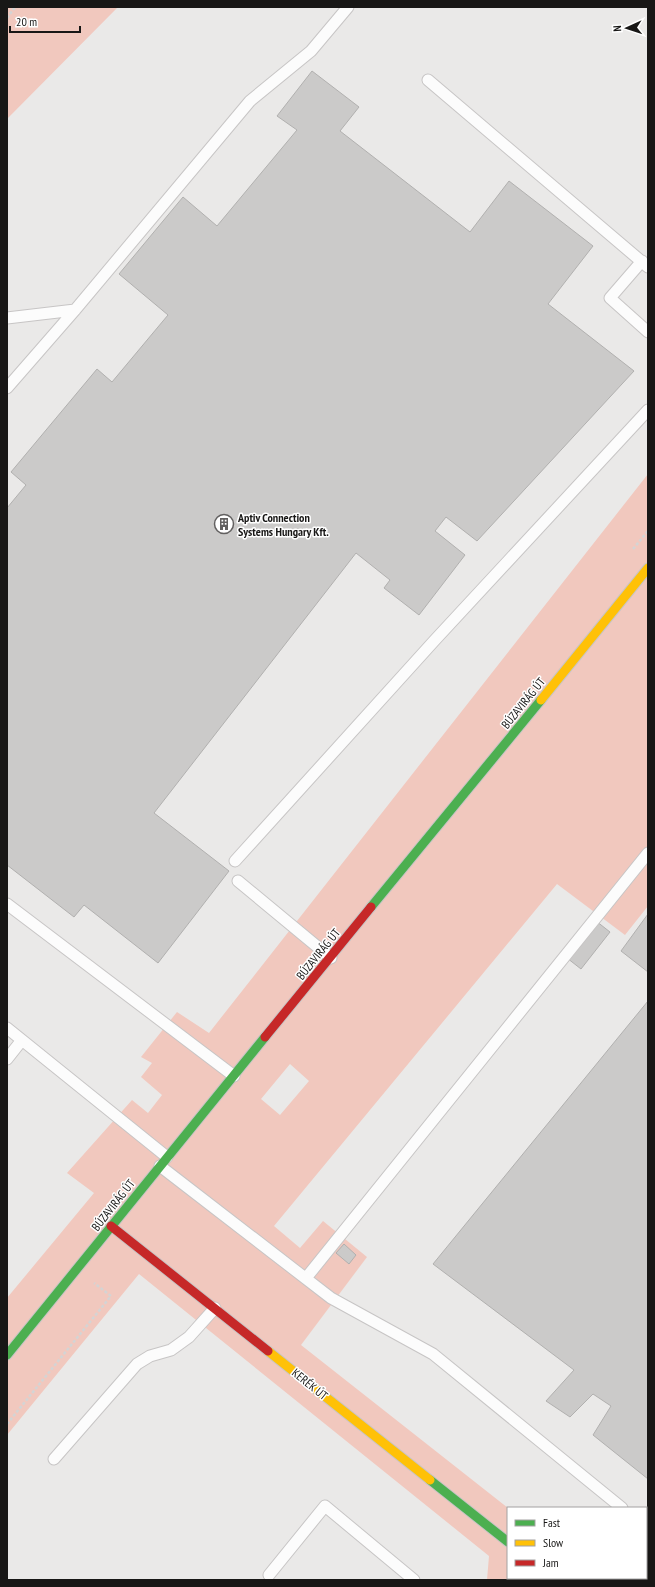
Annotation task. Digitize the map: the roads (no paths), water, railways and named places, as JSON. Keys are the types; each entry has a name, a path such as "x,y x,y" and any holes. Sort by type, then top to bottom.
{"street":[{"name":"BÚZAVIRÁG ÚT","path":"7,1355 163,1161 331,958 648,568"},
{"name":"KERÉK ÚT","path":"111,1226 507,1541"}],"lane":[{"path":"7,388 75,310 250,102 311,50 348,7"},
{"path":"428,80 645,264 610,298 648,332"},
{"path":"7,318 75,310"},
{"path":"235,861 434,641 648,410"},
{"path":"306,1278 648,852"},
{"path":"238,882 331,958"},
{"path":"7,904 234,1076"},
{"path":"7,1028 163,1161 331,1298 433,1354 621,1507"},
{"path":"7,1059 22,1040"},
{"path":"54,1459 137,1364 150,1356 171,1350 188,1337 215,1308"},
{"path":"269,1575 325,1506 414,1580"}],"place":[{"name":"Aptiv Connection Systems Hungary Kft.","path":"224,524"}]}
